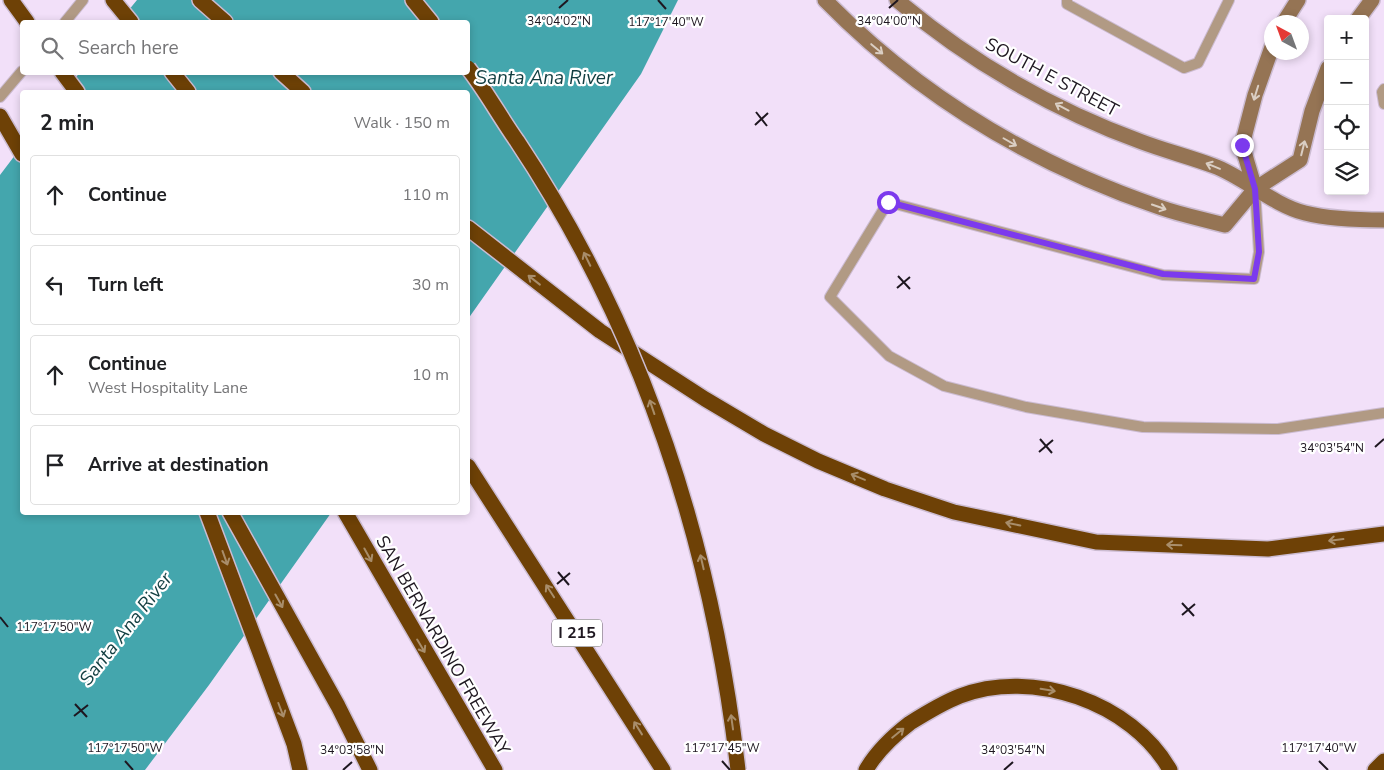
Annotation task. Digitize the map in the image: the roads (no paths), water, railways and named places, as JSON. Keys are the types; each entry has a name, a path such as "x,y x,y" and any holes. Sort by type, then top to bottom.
{"highway":[{"path":"11,0 26,20"},
{"path":"113,0 129,20"},
{"path":"200,0 223,20"},
{"path":"413,0 429,20"},
{"path":"470,71 545,184 584,252 618,321 647,392 697,542 715,621 738,770"},
{"path":"64,75 76,90"},
{"path":"174,75 186,90"},
{"path":"284,75 301,90"},
{"path":"0,116 20,151"},
{"path":"470,230 600,331 764,434 885,489 954,512 1096,542 1268,549 1384,534"},
{"name":"I 215","path":"470,469 490,497 663,770"},
{"path":"208,515 294,744 300,770"},
{"path":"232,515 338,706 370,770"},
{"name":"SAN BERNARDINO FREEWAY","path":"346,515 396,604 495,770"},
{"path":"866,770 893,736 926,712 961,695 1005,687 1048,688 1088,699 1117,715 1142,736 1170,770"},
{"path":"1375,770 1384,761"}],"main road":[{"name":"SOUTH E STREET","path":"898,0 957,47 1027,89 1080,117 1142,142 1216,167 1304,213 1384,220"},
{"path":"1288,15 1298,0"},
{"path":"1361,15 1372,0"},
{"path":"827,2 871,44 939,99 1014,145 1076,176 1161,208 1225,225 1255,189 1300,160 1312,111 1324,79"},
{"path":"1255,189 1242,145 1255,95 1267,60"}],"lane":[{"path":"67,20 83,0"},
{"path":"1067,0 1067,4 1184,68 1198,62 1228,0"},
{"path":"0,97 20,74"},
{"path":"1384,89 1382,92 1384,104"},
{"path":"1255,189 1259,252 1254,279 1163,274 888,202 830,297 889,356 944,386 1026,408 1143,428 1278,429 1384,413"}],"water":[{"name":"Santa Ana River","path":"137,0 678,0 641,74 470,316 470,90 66,90 78,75 470,75 470,20 121,20"},
{"name":"Santa Ana River","path":"20,149 20,515 330,515 209,685 145,770 0,770 0,175"}]}
